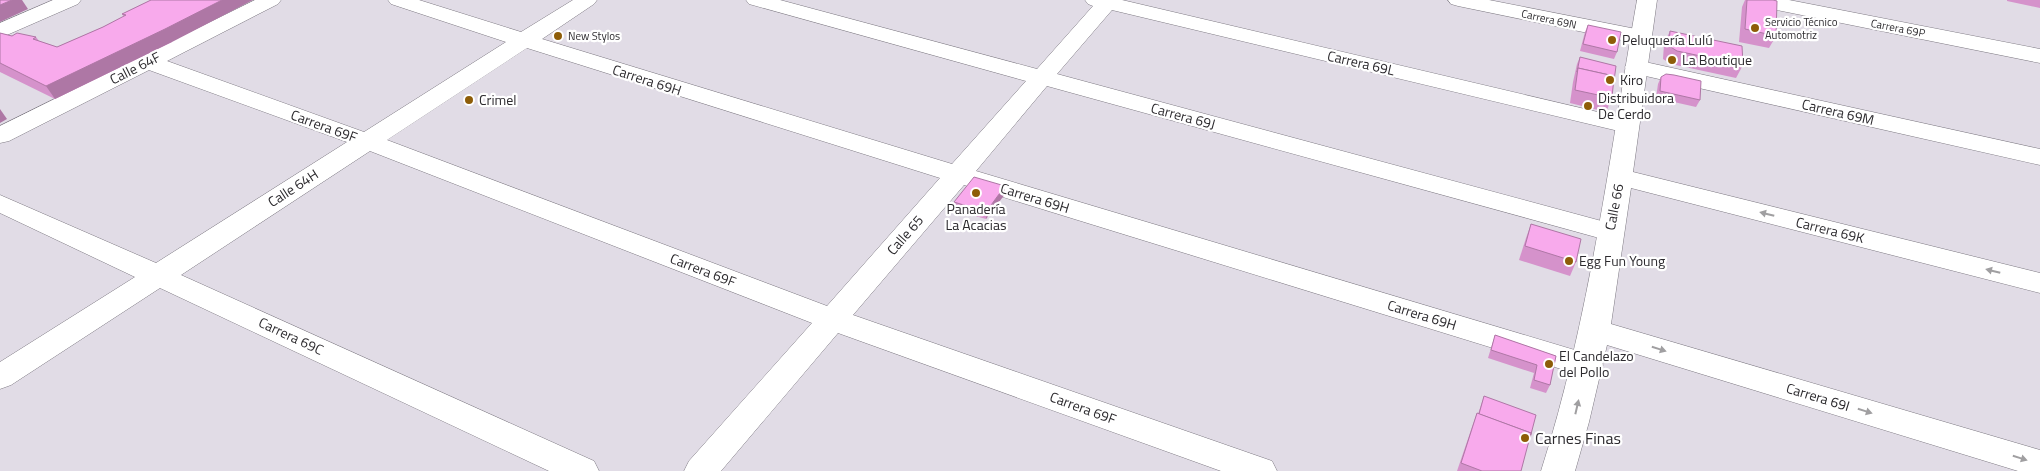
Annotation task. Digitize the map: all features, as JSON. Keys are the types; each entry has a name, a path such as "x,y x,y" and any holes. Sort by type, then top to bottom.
{"street":[{"path":"0,31 71,0"},
{"name":"Calle 64F","path":"0,136 270,0"},
{"name":"Carrera 69H","path":"398,0 958,174 1586,365"},
{"name":"Calle 64H","path":"0,377 586,0"},
{"name":"Carrera 69J","path":"756,0 1610,232"},
{"name":"Carrera 69N","path":"1458,0 1641,38"},
{"name":"Calle 66","path":"1558,471 1573,422 1595,330 1646,0"},
{"name":"Carrera 69P","path":"1757,0 2040,56"},
{"name":"Calle 65","path":"701,471 1042,78 1104,1"},
{"name":"Carrera 69L","path":"1104,1 1627,126"},
{"name":"Carrera 69F","path":"148,62 367,141 832,319 1260,471"},
{"name":"Carrera 69M","path":"1636,67 2040,156"},
{"name":"Carrera 69K","path":"1620,177 2040,283"},
{"name":"Carrera 69C","path":"0,203 159,274 582,471"},
{"name":"Carrera 69I","path":"1595,330 2040,464"}],"building":[{"path":"0,0 12,0 0,5"},
{"path":"151,0 222,0 46,86 0,63 0,33 12,36 17,33 36,37 33,39 57,47 103,27 126,15 122,14"},
{"path":"1747,0 1777,1 1776,36 1745,29"},
{"path":"1588,25 1621,32 1617,52 1583,44"},
{"path":"1670,31 1742,46 1743,65 1677,51 1669,46"},
{"path":"1580,57 1616,66 1614,81 1614,76 1578,68 1577,72"},
{"path":"1578,68 1614,76 1612,98 1575,90"},
{"path":"1666,74 1701,81 1700,100 1660,91 1661,77"},
{"path":"974,177 1005,186 986,212 954,202"},
{"path":"1531,224 1581,239 1576,262 1525,246"},
{"path":"1495,335 1556,356 1550,385 1534,380 1537,365 1491,350"},
{"path":"1484,396 1536,415 1530,438 1531,433 1479,414"},
{"path":"1477,413 1531,433 1521,471 1482,471 1461,463"}],"place":[{"name":"Servicio Técnico Automotriz","path":"1755,28"},
{"name":"New Stylos","path":"558,36"},
{"name":"Peluquería Lulú","path":"1612,40"},
{"name":"La Boutique","path":"1672,60"},
{"name":"Kiro","path":"1610,80"},
{"name":"Crimel","path":"469,100"},
{"name":"Distribuidora De Cerdo","path":"1588,106"},
{"name":"Panadería La Acacias","path":"976,193"},
{"name":"Egg Fun Young","path":"1569,261"},
{"name":"El Candelazo del Pollo","path":"1549,364"},
{"name":"Carnes Finas","path":"1525,438"}]}
